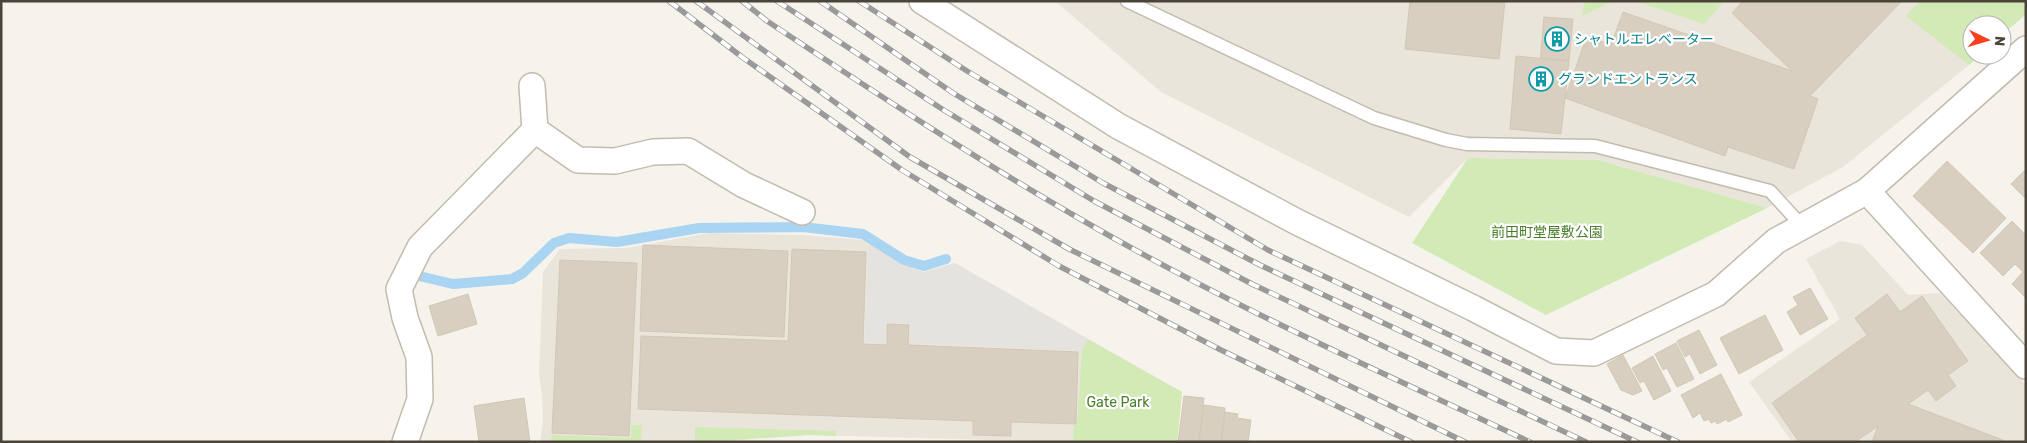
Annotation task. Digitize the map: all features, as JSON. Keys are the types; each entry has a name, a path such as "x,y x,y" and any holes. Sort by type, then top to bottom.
{"street":[{"path":"922,1 1118,126 1297,222 1556,351 1594,353 1716,294 1776,241 1867,191 2026,49"},
{"path":"405,442 420,399 420,357 405,318 399,289 420,247 535,130 532,86"},
{"path":"535,130 578,160 615,161 653,152 688,151 744,185 802,212"},
{"path":"1867,191 2026,366"}],"lane":[{"path":"1128,1 1374,118 1446,140 1467,144 1595,146 1770,191 1802,227"}],"shaded area":[{"path":"1055,1 2026,1 2026,14 2012,26 2012,15 1962,15 1962,65 1969,65 1843,167 1767,208 1598,160 1468,158 1409,217 1161,92"},
{"path":"709,233 802,235 863,240 901,264 924,272 955,263 1182,392 1177,442 1067,442 809,435 714,442 540,442 543,422 539,375 543,272 560,249 627,248"},
{"path":"1840,241 1862,245 1908,295 1940,293 2026,385 2026,442 1792,442 1749,382 1840,319 1806,259"},
{"path":"869,243 901,264 924,272 955,263 1087,339 1082,351 910,343 911,324 887,322 885,343 865,342"}],"green space":[{"path":"1585,1 1613,1 1582,16"},
{"path":"1635,1 1724,1 1704,24"},
{"path":"1920,1 2026,1 2026,14 2012,26 2012,15 1962,15 1962,60 1906,16"},
{"name":"前田町堂屋敷公園","path":"1468,158 1598,160 1767,208 1546,315 1412,243"},
{"name":"Gate Park","path":"1087,339 1182,392 1177,442 1073,442 1074,425 1077,425 1082,351"},
{"path":"631,425 642,425 641,442 551,442 552,435 631,438"},
{"path":"695,427 836,431 836,436 809,435 695,442"}],"building":[{"path":"1410,1 1505,1 1499,59 1405,49"},
{"path":"1743,1 1902,1 1810,96 1818,99 1794,169 1728,147 1725,156 1565,98 1587,36 1611,45 1623,12 1792,71 1732,13"},
{"name":"シャトルエレベーター","path":"1544,17 1573,19 1569,61 1553,59 1553,64 1540,63"},
{"name":"グランドエントランス","path":"1516,56 1569,61 1561,134 1510,129"},
{"path":"1947,161 2006,218 1973,253 1913,196"},
{"path":"2026,169 2026,199 2011,184"},
{"path":"2012,221 2026,235 2026,298 2012,284 2023,272 2015,264 2003,276 1980,253"},
{"path":"643,245 788,251 784,337 640,331"},
{"path":"792,249 866,252 863,344 887,345 887,324 909,325 908,345 1078,352 1076,424 1011,422 1011,436 973,435 973,421 638,409 641,336 788,341"},
{"path":"560,260 637,263 629,436 552,433"},
{"path":"1810,288 1828,319 1800,335 1787,312 1798,305 1793,297"},
{"path":"468,294 477,324 438,336 429,306"},
{"path":"1887,294 1900,312 1922,296 1968,361 1948,375 1956,386 1936,401 1928,390 1908,404 2003,440 2002,442 1872,442 1878,426 1855,442 1799,442 1772,403 1867,335 1855,318"},
{"path":"1765,315 1783,350 1739,374 1720,338"},
{"path":"1699,330 1717,365 1700,374 1690,354 1685,357 1677,341"},
{"path":"1676,343 1694,379 1677,387 1667,368 1663,370 1655,354"},
{"path":"1623,355 1642,391 1633,395 1621,390 1607,364"},
{"path":"1653,356 1671,391 1654,400 1644,381 1640,383 1632,368"},
{"path":"1721,374 1742,415 1728,422 1727,419 1717,424 1716,421 1711,423 1709,419 1704,421 1700,413 1693,418 1681,395"},
{"path":"1184,396 1204,398 1199,442 1178,442"},
{"path":"524,398 530,442 479,442 474,406"},
{"path":"1204,405 1225,408 1221,442 1199,442"},
{"path":"1225,412 1238,414 1237,418 1251,420 1248,442 1222,442"}],"waterway":[{"path":"419,276 453,284 512,279 523,273 554,243 569,238 617,242 699,228 803,227 863,234 904,260 924,266 946,259"}],"railway":[{"path":"669,1 742,57 902,170 1059,266 1221,350 1411,442"},
{"path":"696,1 910,157 1069,249 1465,442"},
{"path":"742,1 767,21 923,123 1136,251 1303,336 1530,442"},
{"path":"777,1 942,109 1094,201 1252,284 1586,442"},
{"path":"820,1 953,93 1103,183 1260,265 1637,442"},
{"path":"859,1 967,71 1268,250 1678,442"}],"place":[{"name":"シャトルエレベーター","path":"1557,39"},
{"name":"グランドエントランス","path":"1541,79"}]}
